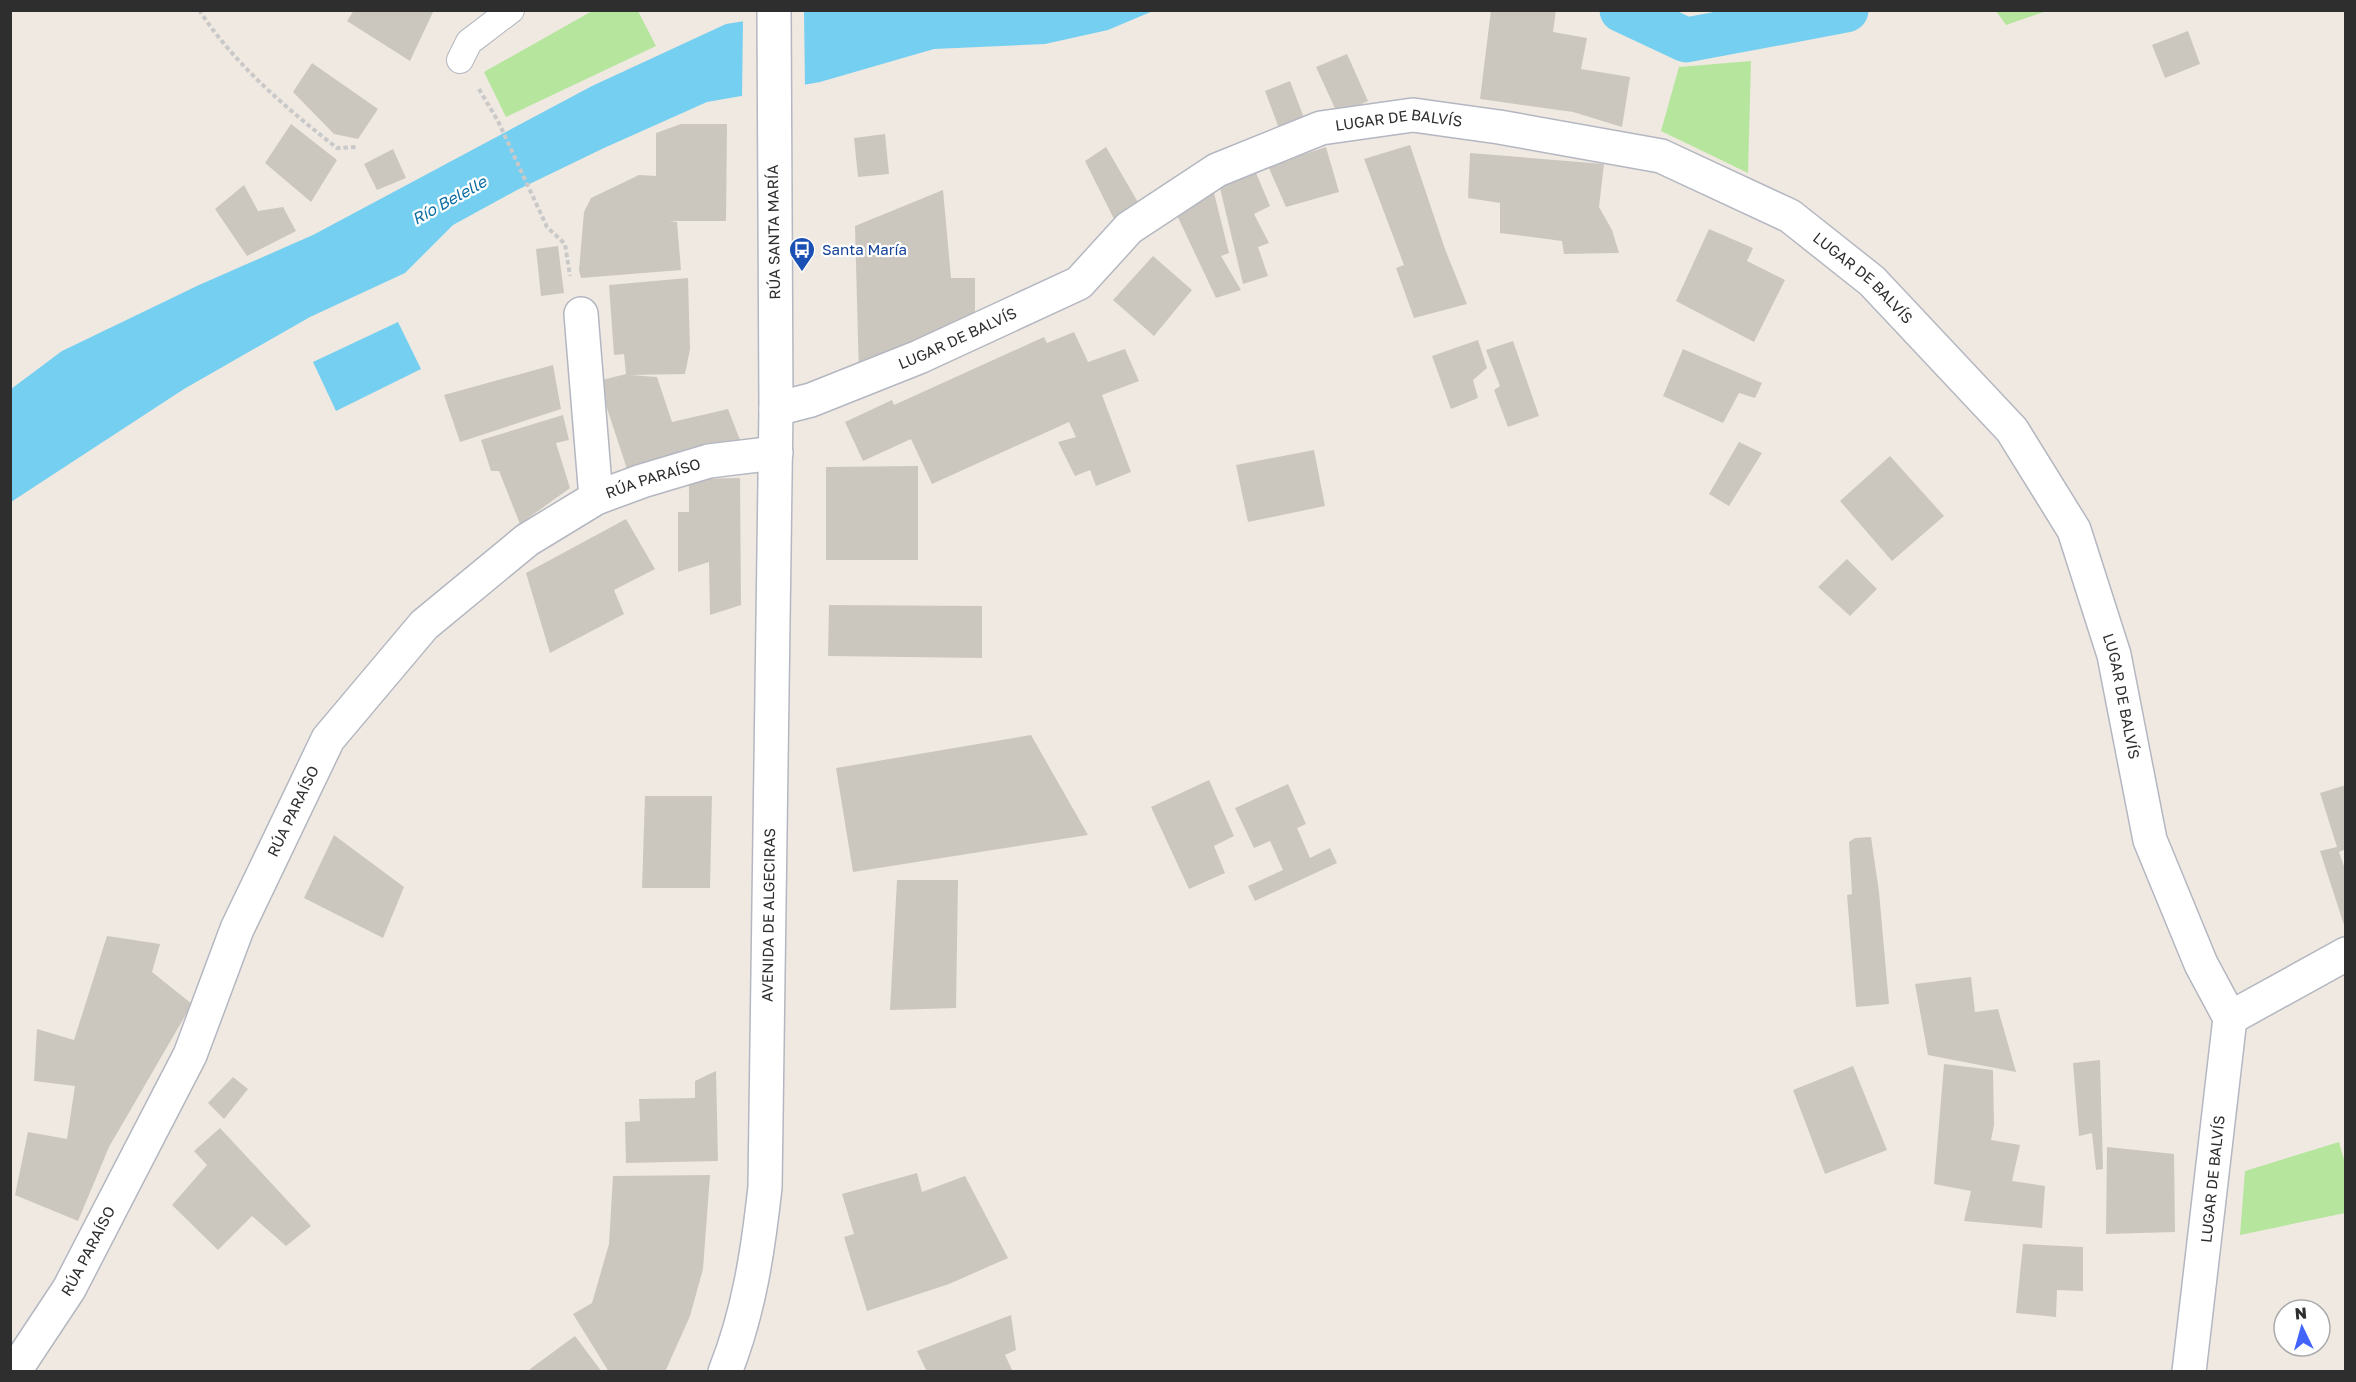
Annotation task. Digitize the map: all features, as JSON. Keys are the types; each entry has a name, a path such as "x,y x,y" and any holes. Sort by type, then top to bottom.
{"street":[{"name":"RÚA SANTA MARÍA","path":"774,10 776,453"},
{"name":"LUGAR DE BALVÍS","path":"776,409 811,400 919,357 1079,283 1129,228 1208,176 1321,128 1413,116 1499,127 1661,156 1790,216 1872,281 2012,430 2074,530 2114,655 2150,840 2200,964 2230,1018 2189,1371"},
{"path":"581,314 596,498"},
{"name":"RÚA PARAÍSO","path":"14,1371 69,1289 190,1055 237,929 328,738 424,625 527,540 596,498 709,461 776,453"},
{"name":"AVENIDA DE ALGECIRAS","path":"725,1371 747,1310 758,1249 765,1187 776,453"},
{"path":"2230,1018 2346,954"}],"lane":[{"path":"460,60 469,42 511,10"}],"path":[{"path":"199,10 213,32 259,82 309,126 337,148 356,147"},
{"path":"498,121 547,227 565,244 570,276 581,314"}],"green space":[{"path":"594,10 638,11 656,46 506,117 484,72"},
{"path":"1996,11 2046,11 2006,25"},
{"path":"1751,61 1748,173 1661,131 1679,67"},
{"path":"2339,1142 2345,1163 2345,1213 2240,1235 2245,1171"}],"water":[{"name":"Río Belelle","path":"816,10 1153,11 1108,30 1045,44 934,49 820,82 707,102 517,190 453,225 405,273 310,317 184,389 11,502 11,389 62,351 199,285 313,235 592,86 726,24"},
{"path":"398,322 421,369 336,411 313,362"}],"pier":[{"path":"804,11 805,88 742,99 743,19"}],"building":[{"path":"354,10 434,10 410,61 347,21"},
{"path":"1491,10 1556,10 1553,32 1587,38 1581,69 1630,77 1622,127 1573,112 1480,99"},
{"path":"2188,31 2200,64 2165,78 2152,45"},
{"path":"1347,54 1368,101 1338,115 1316,67"},
{"path":"312,63 378,109 358,139 334,134 293,92"},
{"path":"1290,81 1306,123 1280,131 1265,91"},
{"path":"291,124 337,160 311,202 265,163"},
{"path":"681,124 727,124 726,221 669,221 677,222 681,270 581,278 579,270 584,212 591,198 639,175 656,176 656,133"},
{"path":"885,134 889,174 858,177 854,138"},
{"path":"1410,145 1445,249 1467,304 1414,318 1396,268 1404,265 1364,159"},
{"path":"1106,147 1139,204 1115,221 1085,161"},
{"path":"1326,147 1339,192 1286,207 1268,166"},
{"path":"393,149 406,178 377,190 364,164"},
{"path":"1470,153 1604,164 1599,207 1612,230 1619,253 1564,254 1562,241 1500,233 1500,203 1468,198"},
{"path":"1254,168 1270,206 1254,214 1269,243 1258,247 1268,276 1243,284 1219,184"},
{"path":"244,185 258,211 283,207 296,231 247,256 215,209"},
{"path":"1213,189 1229,253 1221,256 1241,290 1216,298 1174,209"},
{"path":"943,190 951,278 975,278 975,314 859,376 855,226"},
{"path":"1709,229 1753,248 1747,261 1785,280 1754,342 1676,301"},
{"path":"558,246 564,293 541,296 536,249"},
{"path":"1153,256 1192,290 1154,336 1113,300"},
{"path":"688,278 690,349 685,374 630,375 657,377 672,422 728,409 740,440 629,475 598,381 626,374 624,354 614,355 609,285"},
{"path":"1074,332 1088,362 1125,349 1139,381 1102,395 1131,472 1096,486 1090,470 1075,476 1058,442 1076,437 1069,422 932,484 911,439 863,461 845,422 892,400 894,405 1044,337 1047,343"},
{"path":"1478,340 1487,368 1473,380 1478,398 1451,409 1432,356"},
{"path":"1513,341 1539,416 1508,427 1494,390 1500,386 1486,350"},
{"path":"1683,349 1762,383 1755,398 1739,393 1723,423 1663,396"},
{"path":"553,365 561,409 460,442 444,395"},
{"path":"563,415 569,440 556,443 570,488 520,524 499,471 491,471 481,440"},
{"path":"1739,442 1762,453 1729,506 1709,494"},
{"path":"1314,450 1325,506 1248,522 1236,465"},
{"path":"1890,456 1944,516 1892,561 1840,501"},
{"path":"918,466 918,560 826,560 826,467"},
{"path":"740,478 741,605 710,615 709,562 678,572 678,512 689,512 689,479"},
{"path":"626,519 655,569 614,590 624,614 550,653 526,573"},
{"path":"1847,559 1877,589 1850,616 1818,587"},
{"path":"829,605 982,606 982,658 828,656"},
{"path":"1031,735 1088,835 853,872 836,768"},
{"path":"1209,780 1234,836 1214,846 1225,873 1189,889 1151,807"},
{"path":"1288,784 1306,824 1297,828 1310,858 1330,848 1337,863 1255,901 1248,886 1283,870 1270,841 1254,848 1235,808"},
{"path":"2346,785 2346,849 2339,852 2346,872 2345,928 2320,851 2337,847 2320,793"},
{"path":"645,796 712,796 710,888 642,888"},
{"path":"334,835 404,887 383,938 304,898"},
{"path":"1871,837 1879,892 1889,1004 1856,1007 1847,895 1852,894 1849,842 1855,838"},
{"path":"897,880 958,880 956,1008 890,1010"},
{"path":"107,936 160,944 152,972 192,1004 109,1147 78,1221 15,1195 28,1132 67,1139 75,1086 34,1081 37,1029 74,1040"},
{"path":"1971,977 1975,1012 1998,1009 2016,1072 1928,1055 1915,984"},
{"path":"2100,1060 2103,1169 2096,1170 2092,1133 2079,1136 2073,1063"},
{"path":"1944,1064 1993,1070 1994,1125 1991,1140 2020,1145 2012,1181 2045,1186 2042,1228 1964,1221 1971,1191 1934,1184"},
{"path":"1853,1066 1887,1150 1825,1174 1793,1090"},
{"path":"716,1071 718,1161 626,1163 625,1122 640,1121 639,1099 695,1098 695,1081"},
{"path":"233,1077 248,1089 224,1119 208,1103"},
{"path":"220,1128 311,1226 286,1246 252,1216 218,1250 172,1205 207,1165 194,1151"},
{"path":"2107,1147 2174,1154 2175,1232 2106,1234"},
{"path":"917,1173 922,1192 965,1176 1008,1258 949,1284 867,1311 844,1237 854,1234 842,1194"},
{"path":"710,1175 703,1269 690,1316 665,1372 609,1372 573,1314 592,1303 609,1244 613,1176"},
{"path":"2023,1244 2083,1247 2083,1291 2057,1290 2056,1317 2016,1313"},
{"path":"1011,1315 1016,1350 1005,1355 1013,1372 927,1372 917,1351"},
{"path":"575,1336 602,1372 532,1372 530,1369"}],"waterway":[{"path":"1622,10 1686,40 1846,10"}],"place":[{"name":"Santa María","path":"802,273"}]}
